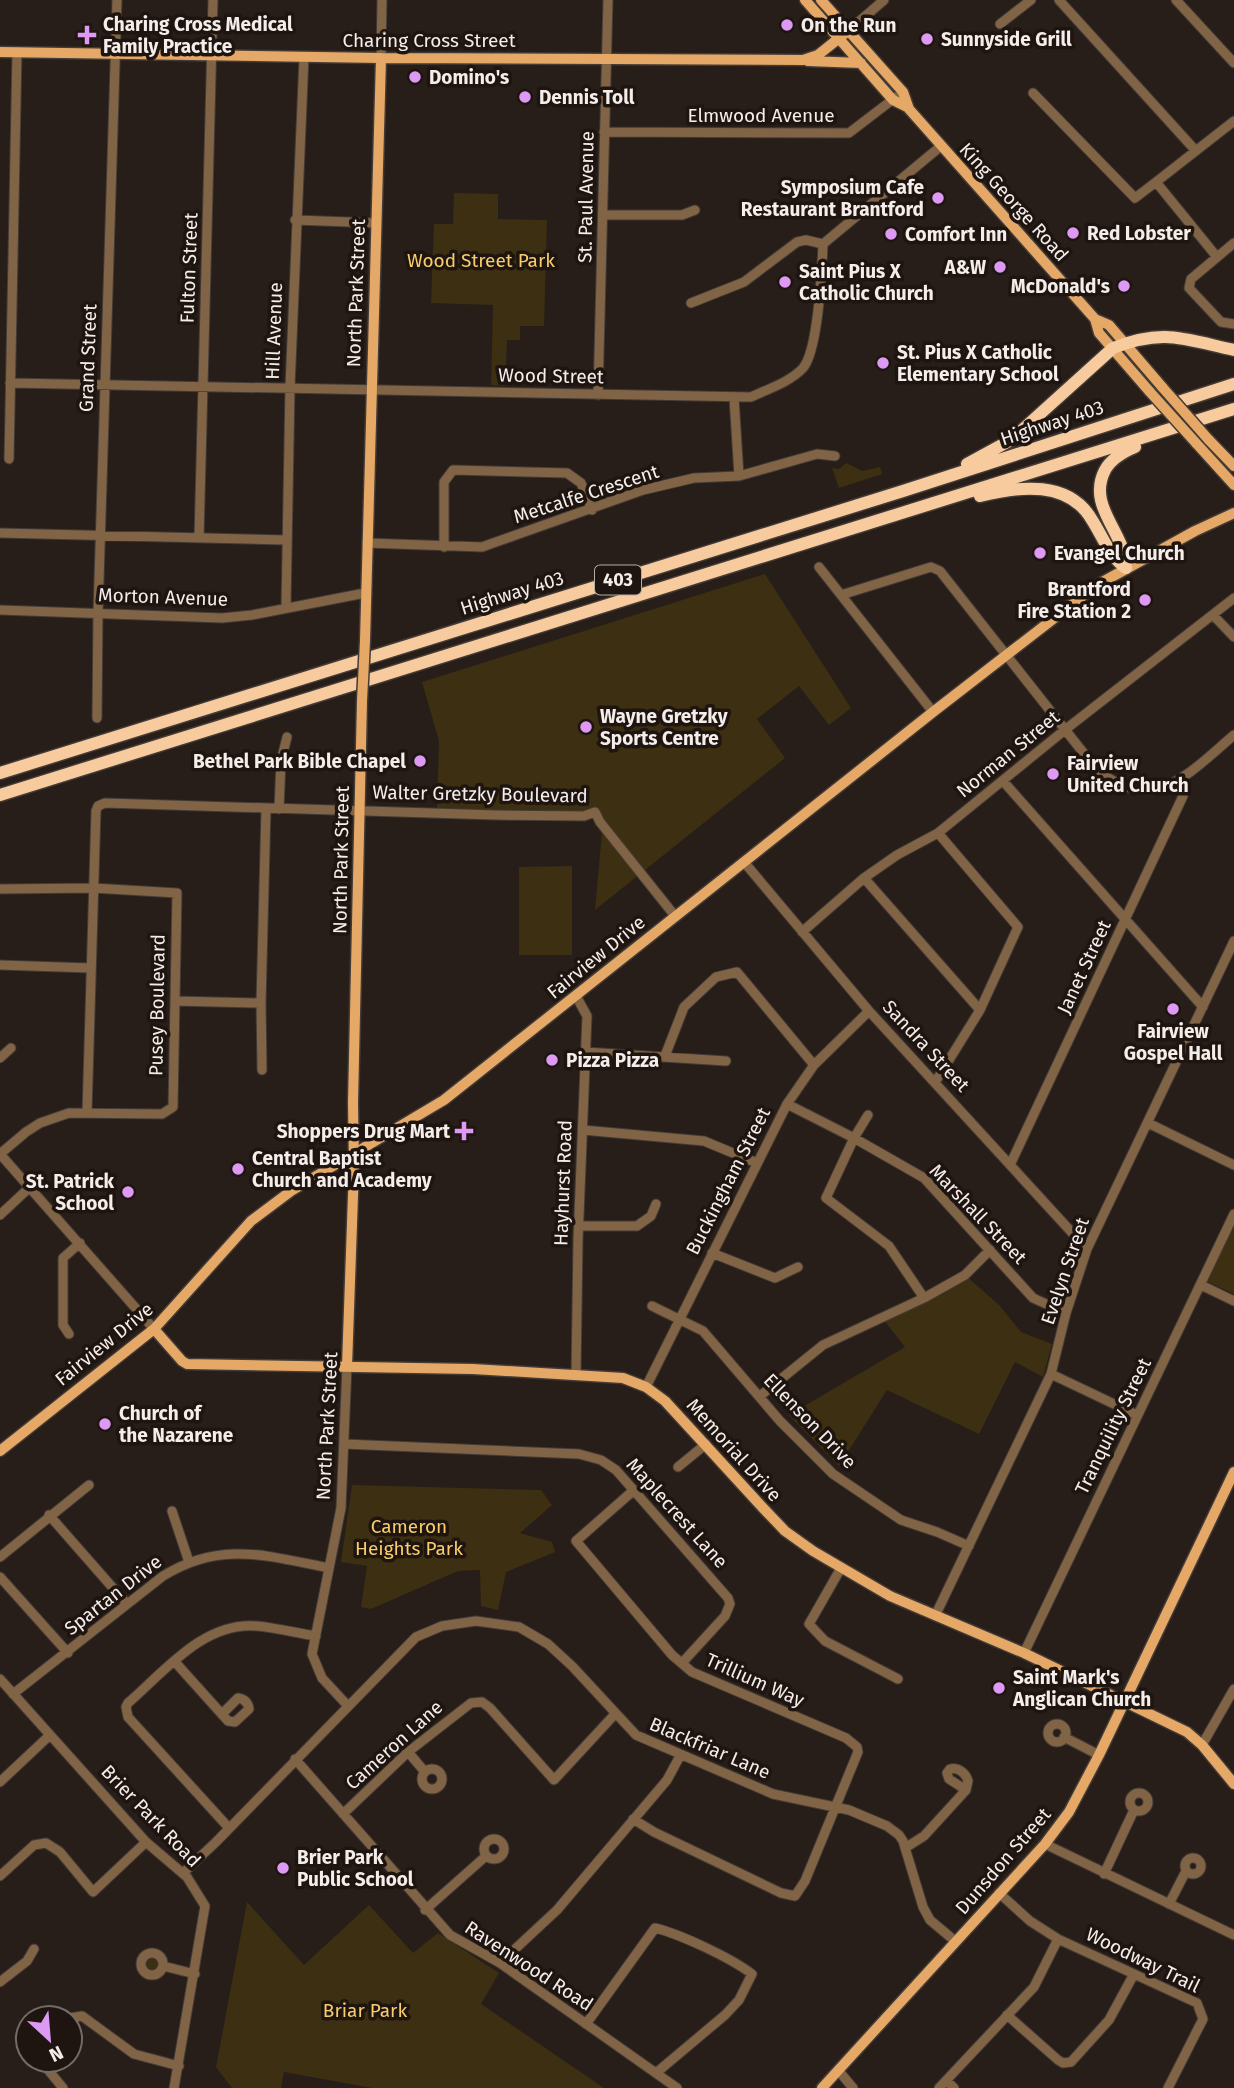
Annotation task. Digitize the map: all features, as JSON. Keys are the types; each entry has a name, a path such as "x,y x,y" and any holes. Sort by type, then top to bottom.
{"highway":[{"path":"903,491 977,460 1011,440 1119,346 1151,336 1173,336 1234,350"},
{"name":"Highway 403","path":"0,773 903,491 1234,384"},
{"name":"Highway 403","path":"0,795 1234,409"},
{"path":"1126,568 1126,554 1103,511 1099,495 1100,480 1109,464 1125,451 1160,437 1176,427"},
{"path":"884,519 989,494 1041,488 1065,493 1077,500 1090,516 1115,560 1126,568"}],"main road":[{"name":"King George Road","path":"805,0 903,92 907,107"},
{"name":"King George Road","path":"821,0 861,63 893,100 907,107 1095,319 1099,333 1119,346 1163,388 1234,466"},
{"path":"803,60 818,55 843,34"},
{"name":"Charing Cross Street","path":"0,52 381,58 803,60 861,63"},
{"name":"North Park Street","path":"346,1366 355,1153 353,1103 362,701 381,58"},
{"name":"King George Road","path":"1119,346 1150,392 1234,485"},
{"name":"Fairview Drive","path":"0,1451 154,1329 251,1222 296,1187 444,1100 1097,585 1234,513"},
{"name":"Memorial Drive","path":"154,1329 181,1361 187,1364 473,1369 623,1378 646,1387 666,1401 785,1531 890,1596 1024,1653 1187,1732 1202,1745 1234,1784"},
{"name":"Dunsdon Street","path":"822,2088 1045,1844 1069,1812 1125,1702 1234,1472"}],"street":[{"name":"Grand Street","path":"97,718 104,385 117,0"},
{"name":"Fulton Street","path":"199,538 213,0"},
{"name":"North Park Street","path":"381,58 382,0"},
{"name":"St. Paul Avenue","path":"598,395 608,0"},
{"path":"843,34 884,0"},
{"path":"1000,24 1031,0"},
{"path":"1059,0 1196,151"},
{"path":"1176,0 1234,63"},
{"path":"9,460 5,441 10,383 17,52"},
{"name":"Hill Avenue","path":"286,607 295,220 304,57"},
{"name":"Elmwood Avenue","path":"604,132 849,133 903,92"},
{"path":"1034,93 1135,198 1234,121"},
{"path":"691,303 744,282 797,242 806,240 823,244 941,146"},
{"path":"1156,181 1217,257"},
{"path":"603,215 682,215 695,211"},
{"path":"295,220 376,223"},
{"path":"1234,243 1191,279 1189,288 1221,322 1234,324"},
{"name":"Wood Street","path":"10,383 751,397 794,377 805,366 811,353 823,244"},
{"path":"734,398 739,476"},
{"name":"Metcalfe Crescent","path":"367,543 482,547 643,490 694,478 739,476 817,454 835,456"},
{"path":"444,547 444,482 453,470 567,473 581,483 592,510"},
{"path":"0,533 286,540"},
{"path":"819,567 933,712"},
{"path":"841,595 931,567 940,571 1093,765 1107,778 1124,787 1142,790 1162,788 1180,781 1234,735"},
{"name":"Morton Avenue","path":"0,610 222,618 252,615 365,593"},
{"name":"Norman Street","path":"802,932 864,878 897,855 938,833 1234,598"},
{"path":"1213,615 1234,637"},
{"path":"279,809 281,761 287,737"},
{"path":"1003,781 1203,1007"},
{"name":"Janet Street","path":"1010,1165 1183,796 1180,781"},
{"path":"87,1113 90,968 98,806 111,803 360,810"},
{"path":"261,1070 266,809"},
{"name":"Walter Gretzky Boulevard","path":"360,810 584,816 596,812 600,822 675,916"},
{"path":"936,1082 980,1010 1018,927 938,833"},
{"name":"Sandra Street","path":"744,862 869,1011 1087,1249"},
{"path":"864,878 980,1010"},
{"name":"Pusey Boulevard","path":"0,888 93,888 177,893 173,1107 162,1114 69,1113 26,1132 0,1154"},
{"name":"Evelyn Street","path":"936,1614 1051,1374 1066,1313 1087,1249 1234,941"},
{"path":"0,965 90,968"},
{"path":"665,1056 684,1007 716,977 737,972 814,1065"},
{"name":"Hayhurst Road","path":"576,996 587,1016 576,1375"},
{"path":"174,1001 261,1003"},
{"name":"Buckingham Street","path":"646,1387 787,1104 814,1065 869,1011"},
{"path":"0,1058 11,1048"},
{"path":"584,1052 726,1061"},
{"name":"Marshall Street","path":"787,1104 924,1178 1033,1298 1066,1313"},
{"path":"868,1115 854,1138 826,1198 889,1246 924,1298"},
{"path":"1147,1123 1234,1165"},
{"path":"583,1130 704,1141 757,1163"},
{"path":"0,1154 154,1329"},
{"path":"0,1214 30,1186"},
{"path":"579,1226 637,1226 651,1216 656,1203"},
{"name":"Tranquility Street","path":"1024,1653 1234,1214"},
{"path":"69,1334 64,1325 63,1258 80,1243"},
{"path":"760,1396 823,1345 924,1298 965,1275 990,1250"},
{"path":"712,1253 775,1278 799,1267"},
{"path":"1201,1285 1234,1301"},
{"name":"Ellenson Drive","path":"652,1306 703,1331 780,1421 833,1474 901,1520 969,1546"},
{"name":"North Park Street","path":"346,1366 341,1508 312,1654 322,1678 348,1706"},
{"path":"1051,1374 1138,1415"},
{"name":"Maplecrest Lane","path":"344,1444 586,1455 606,1463 634,1490 725,1593 730,1604 725,1616 682,1663"},
{"path":"678,1467 706,1444"},
{"path":"0,1557 89,1485"},
{"name":"Trillium Way","path":"633,1819 666,1838 781,1893 795,1896 805,1881 857,1757 857,1747 852,1742 692,1672 672,1655 576,1541 634,1490"},
{"path":"172,1511 189,1562"},
{"path":"49,1515 127,1604"},
{"name":"Spartan Drive","path":"13,1694 163,1576 189,1562 243,1552 329,1568"},
{"path":"841,1568 809,1624 825,1642 898,1679"},
{"path":"0,1577 68,1653"},
{"name":"Blackfriar Lane","path":"183,1873 416,1637 442,1626 476,1621 519,1627 548,1644 572,1665 636,1735 773,1794 849,1810 887,1826 900,1835 923,1907 930,1920 955,1941"},
{"path":"229,1828 127,1712 128,1703 203,1638 228,1628 257,1626 316,1636"},
{"path":"175,1662 222,1714"},
{"name":"Brier Park Road","path":"0,1679 146,1842 183,1873 205,1906 174,2088"},
{"path":"1202,1745 1234,1689"},
{"name":"Cameron Lane","path":"343,1814 408,1752 466,1705 482,1702 490,1708 554,1780 615,1714"},
{"path":"0,1782 50,1735"},
{"path":"1065,1737 1099,1755"},
{"path":"408,1752 425,1772"},
{"path":"500,1963 557,1910 667,1780 680,1756"},
{"name":"Ravenwood Road","path":"295,1759 425,1910 450,1935 500,1963 677,2088"},
{"path":"905,1848 924,1836 966,1790"},
{"path":"1104,1874 1134,1810"},
{"path":"0,1876 34,1845 46,1843 60,1852 93,1892 146,1842"},
{"path":"1045,1844 1234,1935"},
{"path":"425,1910 486,1856"},
{"path":"1169,1904 1186,1871"},
{"name":"Woodway Trail","path":"999,1893 1030,1921 1058,1939 1197,2003 1203,2018 1168,2088"},
{"path":"586,2024 655,1928 669,1931 740,1965 752,1974 733,2007 656,2073"},
{"path":"939,2088 1034,1987 1058,1939"},
{"path":"0,1982 27,1961 34,1949"},
{"path":"163,1966 195,1974"},
{"path":"1007,2015 1058,2060 1063,2063 1070,2062 1109,2020 1134,1974"},
{"path":"84,2017 134,2054 178,2066"},
{"path":"838,2070 853,2088"},
{"path":"52,2074 63,2088"},
{"path":"947,2081 954,2088"}],"green space":[{"name":"Wood Street Park","path":"454,193 498,194 498,219 547,220 544,326 520,326 520,340 507,340 505,386 491,385 493,305 431,303 434,224 453,224"},
{"path":"846,463 862,471 880,467 882,474 839,488 832,468 839,469"},
{"path":"765,574 851,708 829,725 799,686 757,719 785,758 595,910 603,822 580,814 437,808 439,741 422,682"},
{"path":"572,866 572,955 519,955 519,867"},
{"path":"1234,1221 1234,1294 1204,1280"},
{"path":"965,1275 999,1305 1021,1332 1052,1344 1043,1377 1015,1362 979,1434 887,1390 839,1466 789,1415 905,1347 883,1319"},
{"name":"Cameron Heights Park","path":"352,1485 541,1490 552,1505 520,1533 552,1542 555,1552 506,1572 498,1610 481,1606 480,1570 458,1571 371,1609 361,1607 367,1566 341,1562"},
{"name":"Briar Park","path":"247,1902 304,1965 369,1905 413,1953 438,1933 499,1973 481,2004 604,2088 372,2088 284,2072 281,2088 232,2088 216,2067"},
{"path":"152,1955 158,1958 161,1964 158,1970 152,1973 146,1970 143,1964 146,1958"}],"place":[{"name":"On the Run","path":"787,25"},
{"name":"Charing Cross Medical Family Practice","path":"87,35"},
{"name":"Sunnyside Grill","path":"927,39"},
{"name":"Domino's","path":"415,77"},
{"name":"Dennis Toll","path":"525,97"},
{"name":"Symposium Cafe Restaurant Brantford","path":"938,198"},
{"name":"Red Lobster","path":"1073,233"},
{"name":"Comfort Inn","path":"891,234"},
{"name":"A&W","path":"1000,267"},
{"name":"Saint Pius X Catholic Church","path":"785,282"},
{"name":"McDonald's","path":"1124,286"},
{"name":"St. Pius X Catholic Elementary School","path":"883,363"},
{"name":"Evangel Church","path":"1040,553"},
{"name":"Brantford Fire Station 2","path":"1145,600"},
{"name":"Wayne Gretzky Sports Centre","path":"586,727"},
{"name":"Bethel Park Bible Chapel","path":"420,761"},
{"name":"Fairview United Church","path":"1053,774"},
{"name":"Fairview Gospel Hall","path":"1173,1009"},
{"name":"Pizza Pizza","path":"552,1060"},
{"name":"Shoppers Drug Mart","path":"464,1131"},
{"name":"Central Baptist Church and Academy","path":"238,1169"},
{"name":"St. Patrick School","path":"128,1192"},
{"name":"Church of the Nazarene","path":"105,1424"},
{"name":"Saint Mark's Anglican Church","path":"999,1688"},
{"name":"Brier Park Public School","path":"283,1868"}]}
